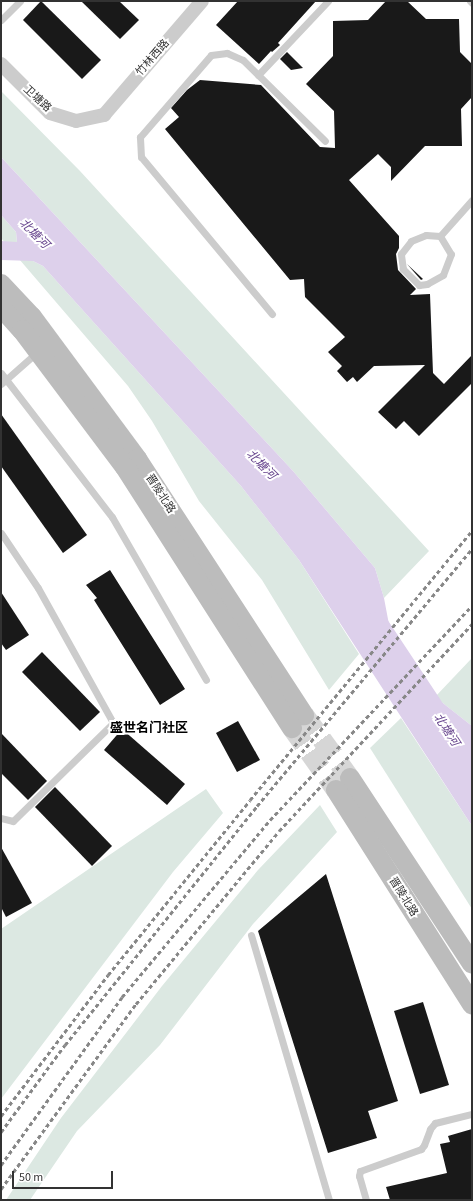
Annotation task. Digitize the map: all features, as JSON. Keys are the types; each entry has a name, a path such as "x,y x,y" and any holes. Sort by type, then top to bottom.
{"main road":[{"name":"晋陵北路","path":"1,284 32,318 137,459 298,721 125,467 38,351 1,307"},
{"name":"晋陵北路","path":"472,964 343,784 472,1004"}],"street":[{"name":"竹林西路","path":"104,115 202,1"},
{"name":"卫塘路","path":"1,64 50,113 76,121 104,115"}],"lane":[{"path":"1,20 20,1"},
{"path":"258,75 328,1"},
{"path":"272,314 141,157 140,137 211,55 227,53 243,60 325,141"},
{"path":"440,236 472,200"},
{"path":"426,235 440,236 451,254 443,275 427,284 419,285 403,269 401,254 411,241 426,235"},
{"path":"4,382 38,351"},
{"path":"1,373 4,382 112,517 206,680"},
{"path":"1,533 38,588 113,723 13,821 1,818"},
{"path":"251,935 329,1200"},
{"path":"366,1200 359,1176 360,1171 421,1149 430,1129 436,1123 472,1114"}],"shaded area":[{"path":"1,91 80,171 429,551 384,598 375,568 293,471 1,157"},
{"path":"1,215 16,232 17,242 33,261 43,266 241,486 299,560 359,654 329,690 262,580 199,501 152,421 128,386 1,238"},
{"path":"472,658 472,726 435,697"},
{"path":"401,718 472,826 472,909 370,748"},
{"path":"206,789 223,813 173,872 1,1099 1,929"},
{"path":"320,805 337,832 253,924 160,1045 77,1131 30,1200 6,1200 61,1118 162,986 258,870"}],"water":[{"path":"1,157 293,471 375,568 384,598 397,667 472,726 472,826 299,560 241,486 43,266 33,261 1,260 1,241 17,242 16,232 1,215"}],"building":[{"path":"41,1 101,60 82,79 23,20"},
{"path":"81,1 119,1 139,20 120,39"},
{"path":"238,1 316,1 278,43 280,45 272,52 271,51 259,64 216,25"},
{"path":"386,1 407,1 426,19 459,19 460,52 472,64 472,97 461,109 462,146 425,146 391,181 391,167 378,154 349,180 399,236 399,248 396,254 398,270 416,289 410,295 430,294 433,373 444,384 472,355 472,383 419,436 404,421 396,429 378,412 425,365 374,366 357,382 353,377 347,382 337,371 342,366 328,352 345,337 305,297 304,279 290,280 165,129 179,117 171,108 187,90 200,80 261,85 320,147 335,148 334,111 306,84 333,56 333,21 368,20"},
{"path":"287,52 303,68 291,70 280,59"},
{"path":"407,264 423,279 421,280"},
{"path":"1,414 87,535 63,553 1,466"},
{"path":"110,570 185,689 160,705 94,600 97,598 86,585"},
{"path":"1,592 29,635 6,650 1,643"},
{"path":"42,652 100,712 80,731 22,672"},
{"path":"238,721 260,760 237,772 216,733"},
{"path":"122,729 185,784 167,805 104,750"},
{"path":"1,733 47,781 28,800 1,773"},
{"path":"55,787 112,846 92,866 35,807"},
{"path":"1,847 32,903 6,917 1,907"},
{"path":"326,874 398,1101 368,1111 377,1138 328,1153 258,931"},
{"path":"423,1002 449,1085 420,1094 394,1011"},
{"path":"472,1129 472,1200 390,1200 386,1187 447,1173 440,1144 450,1142 448,1136"}],"waterway":[{"name":"北塘河","path":"376,624 431,707"}],"tunnel":[{"path":"304,715 350,778"},
{"path":"292,728 336,790"}],"railway":[{"path":"1,1116 108,975 472,531"},
{"path":"1,1132 65,1045 257,806 472,549"},
{"path":"1,1165 122,997 270,820 472,606"},
{"path":"1,1189 136,1004 279,831 472,624"}],"district":[{"name":"盛世名门社区","path":"149,728"}]}
